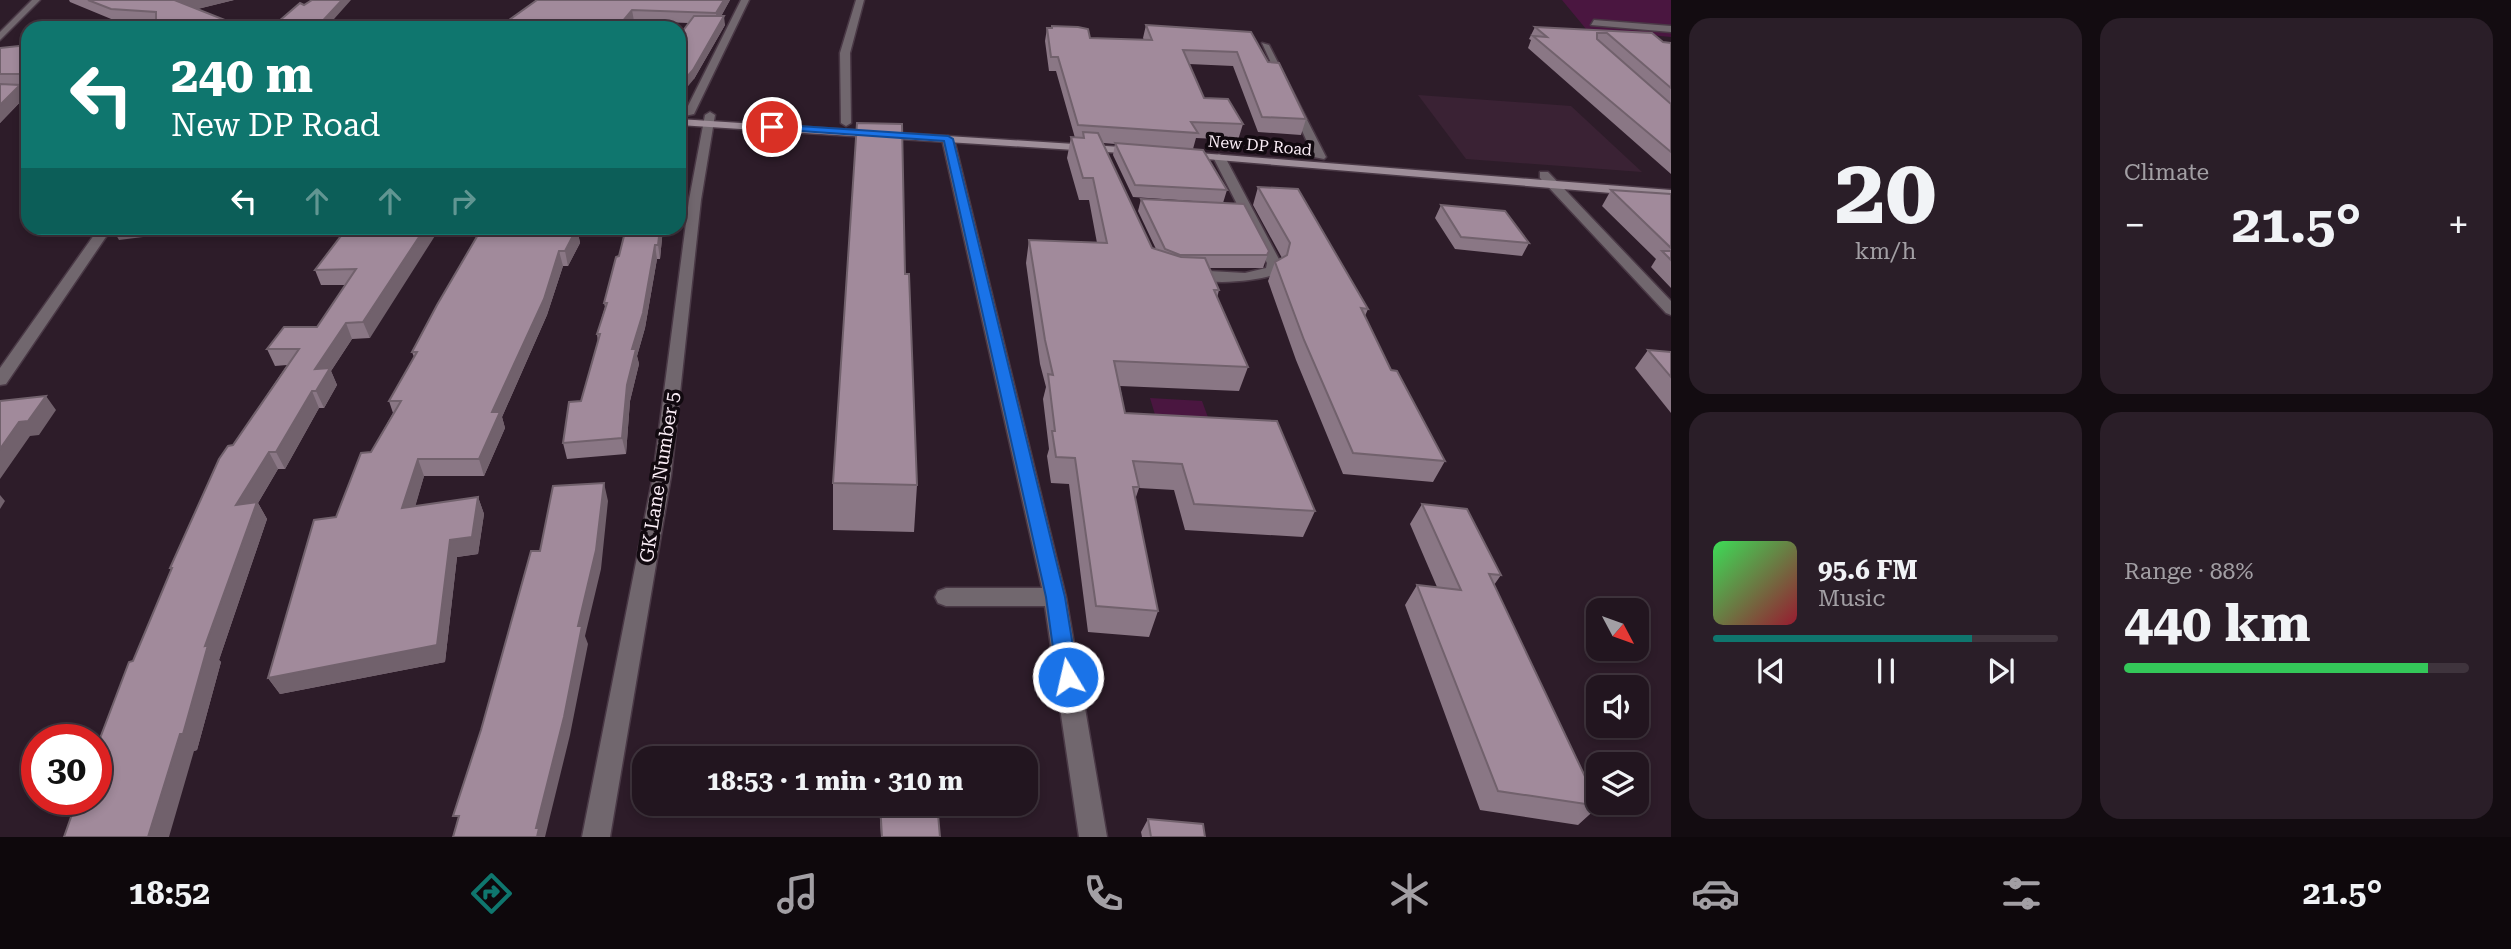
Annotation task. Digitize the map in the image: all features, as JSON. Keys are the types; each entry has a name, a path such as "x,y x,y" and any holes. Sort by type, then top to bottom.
{"main road":[{"path":"0,89 21,90"},
{"path":"0,97 21,97"},
{"path":"686,116 709,119 948,139 1103,154 1145,147 846,123 709,119"},
{"name":"New DP Road","path":"1549,180 1219,157 1171,149 1320,157 1549,180 1669,193"}],"street":[{"path":"0,37 36,0"},
{"path":"686,109 744,0"},
{"path":"846,123 844,62 860,0"},
{"path":"1594,23 1671,29"},
{"path":"1265,46 1320,157"},
{"name":"GK Lane Number 5","path":"596,837 662,476 695,200 709,119"},
{"path":"948,139 1055,597 1093,837"},
{"path":"1175,274 1254,276 1267,275 1273,270 1273,263 1240,210 1219,157"},
{"path":"1549,180 1671,310"},
{"path":"0,380 100,235"},
{"path":"946,597 1055,597"}],"shaded area":[{"path":"1562,0 1671,0 1671,37 1586,29"},
{"path":"1418,95 1571,106 1642,172 1466,159"},
{"path":"1150,398 1202,401 1213,431 1159,428"}],"building":[{"path":"88,0 182,0 177,1 227,21 156,21 156,12 111,9"},
{"path":"312,0 342,0 322,21 279,21 300,3 304,5"},
{"path":"537,0 724,0 716,13 632,10 623,21 508,21"},
{"path":"694,16 724,16 686,78 686,27"},
{"path":"1146,25 1251,32 1268,62 1279,63 1306,119 1262,117 1237,52 1183,50 1204,98 1228,99 1243,124 1191,122 1198,133 1078,125 1058,57 1051,57 1047,28 1052,26 1088,29 1090,38 1152,40"},
{"path":"1535,27 1652,33 1663,42 1671,43 1671,88 1607,33 1597,33 1597,39 1671,104 1671,152 1533,36 1547,37"},
{"path":"21,46 21,74 0,74 0,48"},
{"path":"0,84 20,85 0,105"},
{"path":"857,123 902,124 905,274 909,274 917,485 833,483"},
{"path":"1083,132 1098,133 1152,248 1181,257 1205,258 1219,290 1214,290 1248,367 1114,361 1125,413 1277,421 1315,511 1194,504 1182,464 1133,461 1139,487 1133,487 1158,611 1096,606 1075,458 1056,457 1048,374 1053,375 1029,240 1107,243 1093,178 1083,178 1071,137 1084,138"},
{"path":"1115,143 1203,150 1227,190 1135,185"},
{"path":"1258,187 1298,189 1368,309 1361,308 1391,370 1397,371 1445,461 1353,453 1304,340 1275,262 1287,255 1290,243"},
{"path":"1611,190 1671,194 1671,248"},
{"path":"1141,199 1244,204 1269,251 1267,255 1180,255 1165,249"},
{"path":"1441,205 1505,211 1529,243 1461,237"},
{"path":"342,235 420,235 363,322 346,323 315,369 330,368 316,391 312,391 276,452 269,452 236,505 257,502 205,646 208,645 183,734 180,734 148,837 64,837 72,815 112,815 112,724 105,724 129,662 133,661 170,568 219,459 228,446 233,445 299,349 267,349 284,327 317,327 356,269 315,270"},
{"path":"478,235 573,235 565,251 559,251 544,299 492,412 500,412 479,459 418,459 402,508 478,497 472,537 450,540 437,645 268,678 314,520 336,517 361,453 371,452 401,401 389,401 417,352 412,352"},
{"path":"624,235 659,235 643,313 632,349 636,349 627,385 622,438 563,443 569,402 581,401 600,334 597,334 607,303 604,303 616,257 619,256"},
{"path":"1662,251 1671,251 1671,260"},
{"path":"1648,350 1671,352 1671,377"},
{"path":"46,396 28,421 19,422 0,449 0,401"},
{"path":"604,483 596,550 578,626 582,626 564,717 536,828 539,828 537,837 453,837 459,816 453,816 481,730 531,551 540,551 553,486"},
{"path":"1422,504 1467,509 1501,575 1489,574 1586,779 1586,804 1498,791 1417,585 1461,590"},
{"path":"881,816 938,816 940,837 882,837"},
{"path":"1148,819 1203,824 1205,837 1151,837"}],"route":[{"path":"772,127 948,139 1055,597 1068,677"}]}
